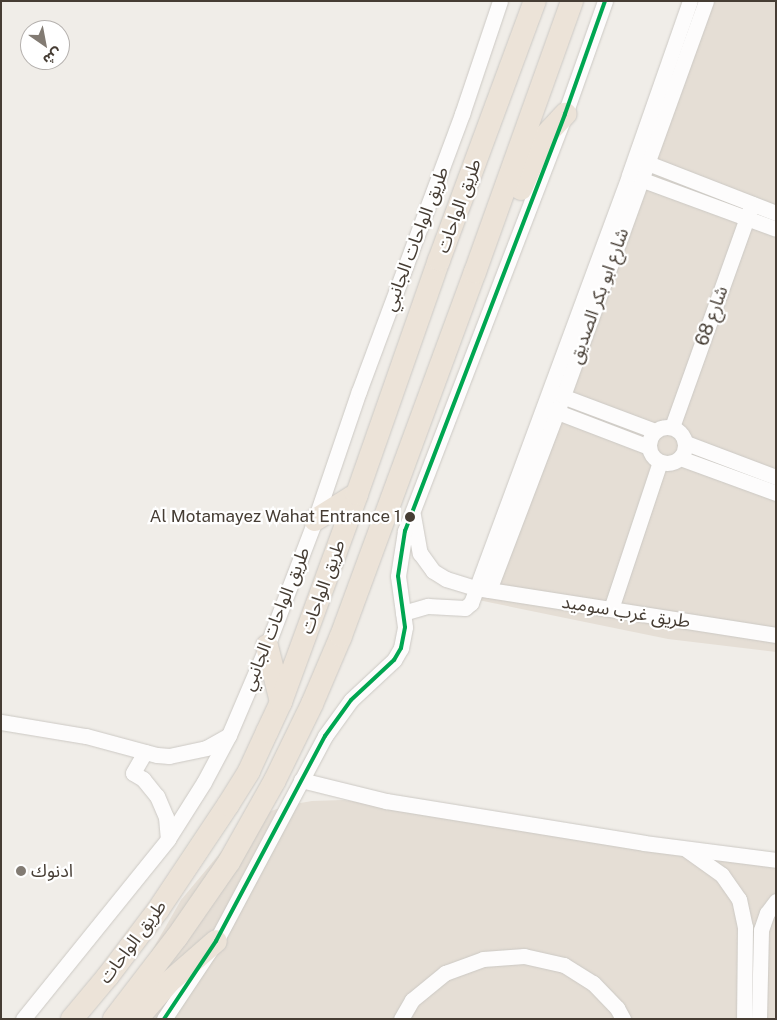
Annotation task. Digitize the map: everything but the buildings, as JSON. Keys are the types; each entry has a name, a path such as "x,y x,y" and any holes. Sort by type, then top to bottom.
{"highway":[{"name":"طريق الواحات","path":"72,1019 133,944 228,805 249,770 281,702 357,494 439,260 535,1"},
{"name":"طريق الواحات","path":"114,1019 183,930 229,862 296,738 341,636 572,1"},
{"path":"475,272 499,243 537,148 549,130 566,114"},
{"path":"315,520 357,494"},
{"path":"267,646 281,702"},
{"path":"137,1019 169,982 216,941"}],"street":[{"name":"طريق الواحات الجانبي","path":"23,1019 168,839 197,795 229,735 267,646 315,520 359,391 462,114 500,1"},
{"path":"164,1019 216,941 325,736 344,709 364,686 398,654 405,634 399,590 399,561 405,532 566,114 605,1"},
{"name":"شارع ابو بكر الصديق","path":"483,589 641,160 690,1"},
{"name":"شارع ابو بكر الصديق","path":"641,160 706,1"},
{"path":"641,160 776,213"},
{"path":"635,177 747,220 776,229"},
{"name":"شارع 68","path":"672,427 752,204"},
{"path":"556,394 655,431"},
{"path":"550,409 649,446"},
{"path":"663,427 672,427 680,432 683,450 671,462 660,462 653,456 649,446 650,438 655,431 663,427"},
{"path":"683,450 775,487"},
{"path":"611,609 660,462"},
{"name":"طريق غرب سوميد","path":"412,513 417,546 428,566 446,579 483,589 776,635"},
{"path":"403,613 428,606 468,607 483,589"},
{"path":"1,722 86,736 157,755 182,755 206,748 229,735"},
{"path":"145,752 133,773 151,787 157,796 166,817 168,839"},
{"path":"301,780 386,801 686,849 776,860"},
{"path":"686,849 722,875 739,899 745,927 744,1019"},
{"path":"759,1019 761,930 767,913 776,901"},
{"path":"401,1019 412,1000 445,973 483,959 524,956 564,965 593,983 617,1008 623,1019"}],"shaded area":[{"path":"699,1 776,1 776,652 668,639 478,600"},
{"path":"343,800 776,860 776,1019 109,1019 127,994 181,900 241,828 271,811 289,805 312,801"}],"transit line":[{"name":"68","path":"164,1019 216,941 325,736 351,700 394,660 401,648 405,627 398,576 405,531 565,114 605,1"}],"place":[{"name":"Al Motamayez Wahat Entrance 1","path":"410,517"},
{"name":"ادنوك","path":"21,871"}]}
